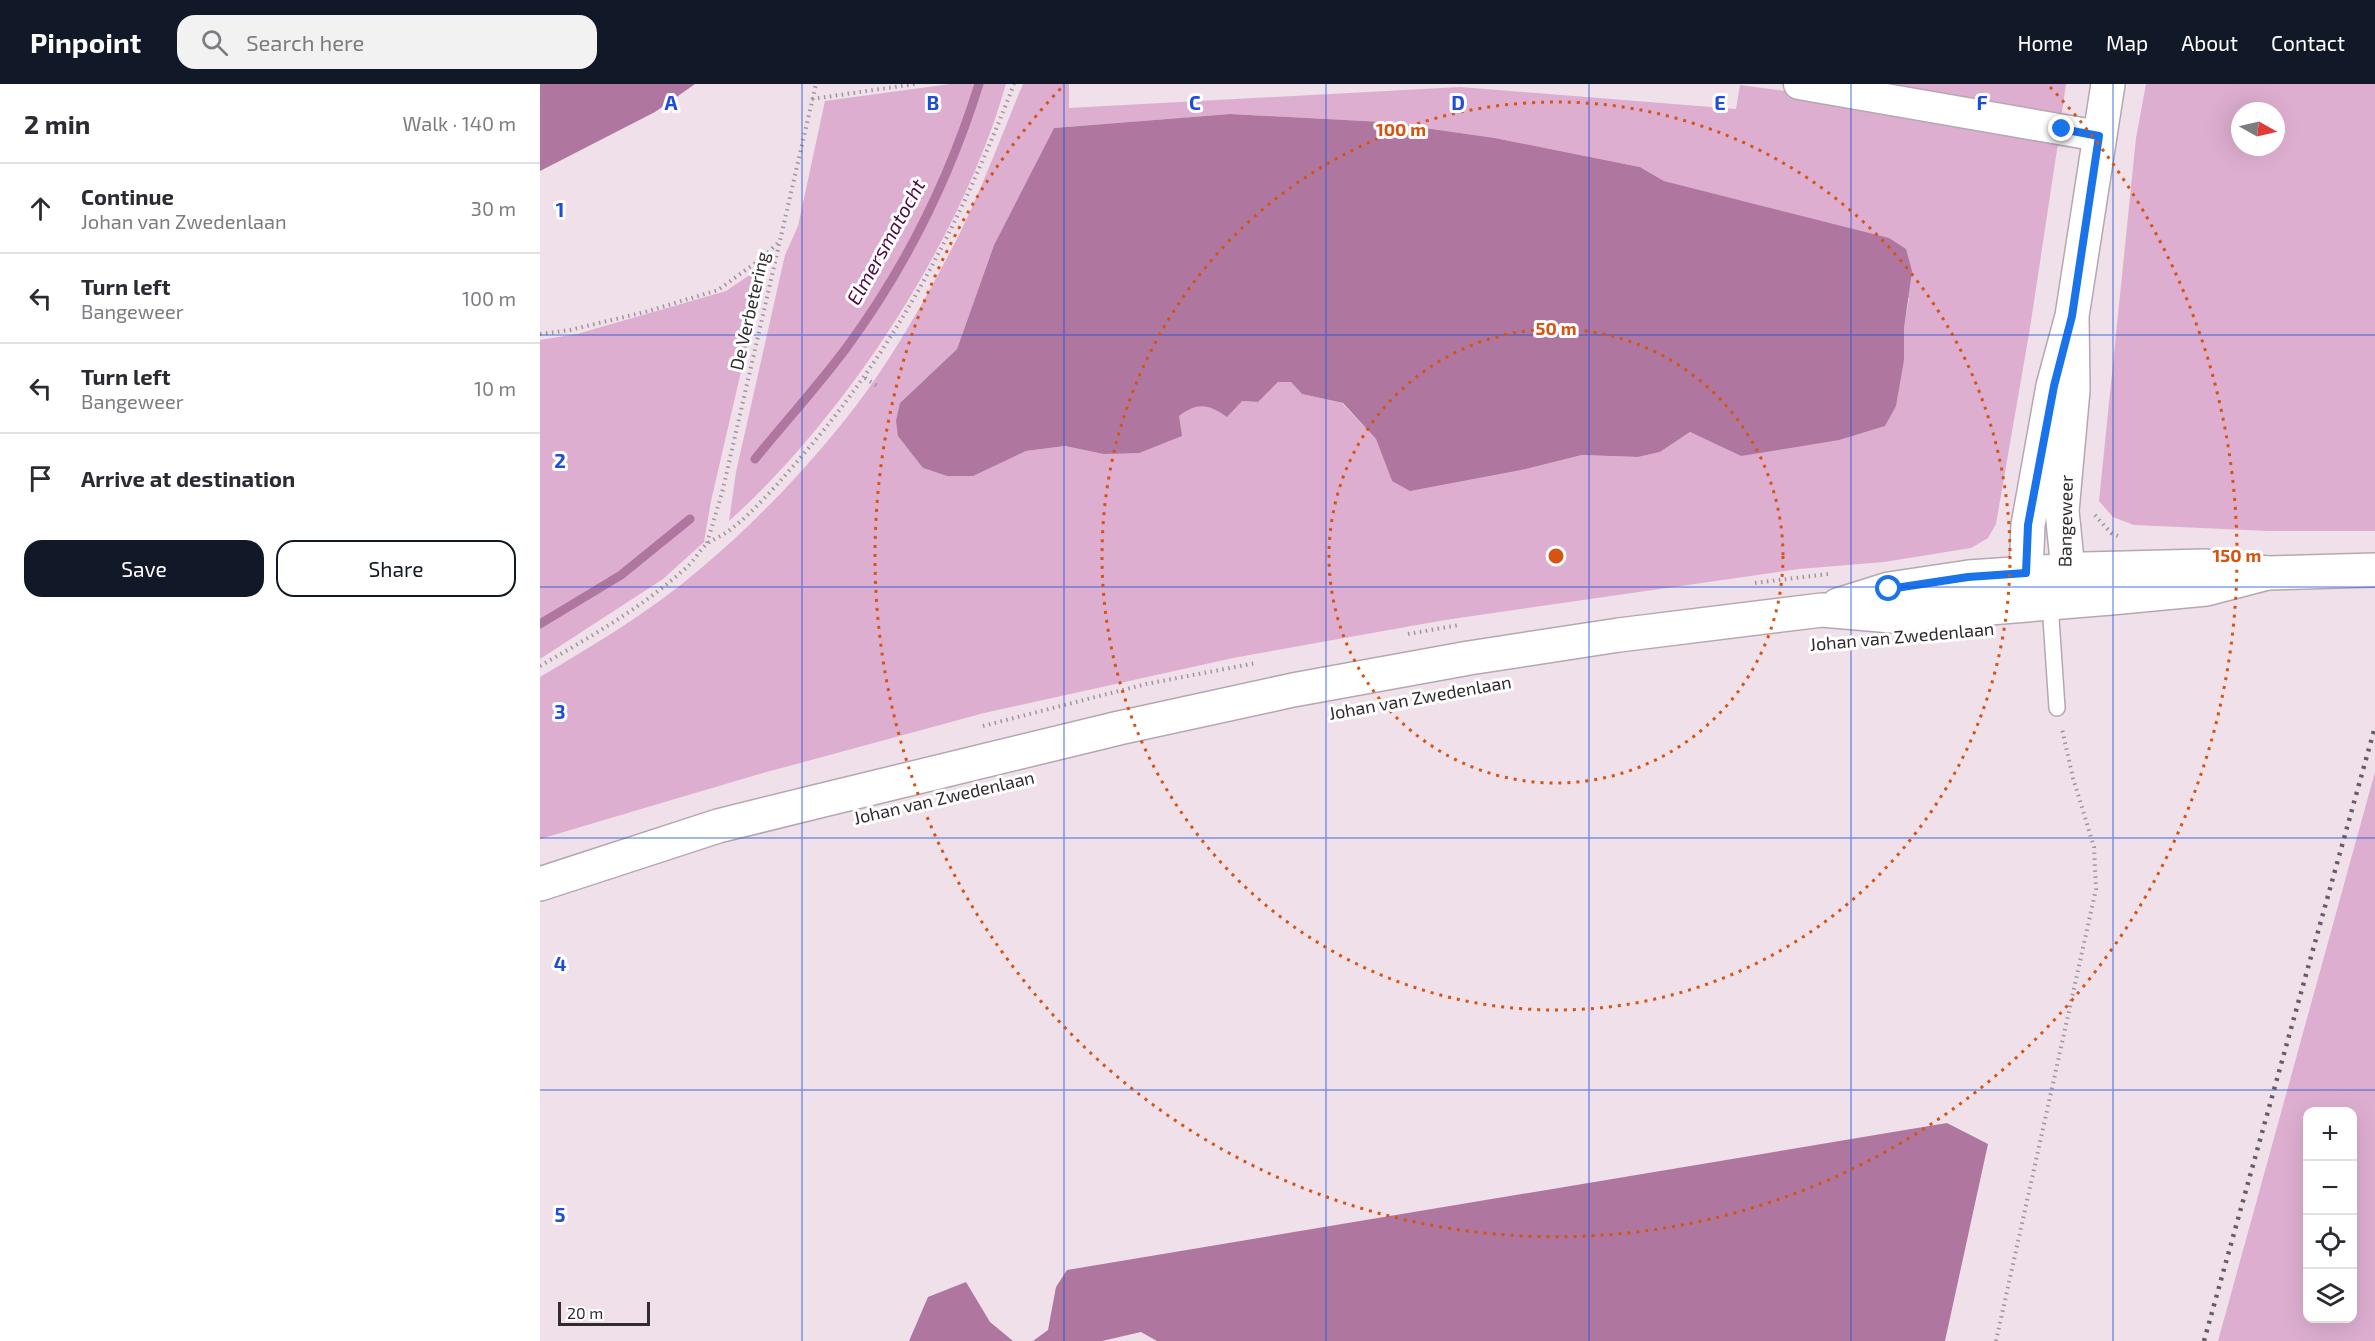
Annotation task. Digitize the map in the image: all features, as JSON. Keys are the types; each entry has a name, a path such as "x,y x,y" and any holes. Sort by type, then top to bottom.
{"main road":[{"name":"Bangeweer","path":"2072,316 2073,390 2062,511 2068,570 2050,603 2026,573 2030,511 2054,386 2072,316 2108,84"},
{"name":"Johan van Zwedenlaan","path":"540,884 718,825 1108,731 1293,690 1469,658 1619,634 1821,610 1889,589 1968,577 2068,570 2204,566 2267,573 2375,570"},
{"name":"Johan van Zwedenlaan","path":"1821,610 1892,616 2050,603 2206,589 2267,573"}],"street":[{"path":"1799,84 2099,136"}],"lane":[{"path":"2050,603 2057,708"}],"path":[{"name":"De Verbetering","path":"707,543 722,493 816,84"},
{"path":"812,99 915,84"},
{"path":"540,666 595,634 647,599 688,566 707,543 731,530 787,473 832,422 865,378 953,229 1014,84"},
{"path":"540,334 570,330 645,312 718,290 761,259 781,241"},
{"path":"865,378 877,386"},
{"path":"1996,1341 2096,889 2094,848 2073,778 2057,708"}],"shaded area":[{"path":"540,84 695,84 655,112 540,171"},
{"path":"950,84 1006,84 986,143 961,202 896,320 857,376 816,429 773,478 729,521 736,472 785,255 798,226 825,101"},
{"path":"1023,84 1069,84 1069,108 1460,87 1736,109 1740,85 1892,105 2058,143 2030,328 1996,524 1988,538 1971,548 1884,562 1799,569 1445,620 1233,658 984,713 756,775 540,839 540,677 642,614 699,570 767,507 811,461 851,412 882,370 928,294 959,235","holes":["1230,114 1383,122 1495,138 1640,167 1664,181 1721,196 1909,298 1904,329 1904,360 1741,456 1690,432 1660,452 1638,457 1582,455 1526,469 1392,481 1376,439 1342,403 1302,394 1291,382 1278,382 1258,402 1242,401 1191,407 1103,454 1065,446 1026,451 973,475 947,476 923,468 900,403 957,349 994,245 1054,128"]},
{"path":"1875,84 2066,84 2062,112 2059,115"},
{"path":"2146,84 2375,84 2375,531 2269,531 2134,525 2113,517 2099,501 2136,138"},
{"path":"1230,114 1383,122 1495,138 1640,167 1664,181 1889,238 1906,249 1912,271 1904,329 1904,360 1896,406 1885,426 1839,440 1741,456 1690,432 1660,452 1638,457 1582,455 1526,469 1410,491 1392,481 1376,439 1343,403 1302,394 1291,382 1278,382 1258,402 1242,401 1227,417 1214,409 1203,406 1186,411 1179,416 1182,436 1139,453 1103,454 1065,446 1026,451 973,476 947,476 923,468 898,436 896,421 900,403 957,349 994,245 1054,128"},
{"path":"766,264 711,501 704,542 663,579 540,659 540,340 577,334 726,291"},
{"path":"2375,772 2375,1341 2218,1341"},
{"path":"1947,1123 1988,1144 1945,1341 1157,1341 1141,1332 1102,1341 1033,1341 1048,1330 1056,1287 1067,1270"},
{"path":"966,1282 990,1322 1013,1341 909,1341 928,1297"}],"waterway":[{"name":"Elmersmatocht","path":"755,459 847,347 888,286 907,254 940,187 979,84"},
{"name":"Elmersmatocht","path":"540,624 621,575 690,519"}],"railway":[{"path":"2204,1341 2375,727"}],"route":[{"path":"1889,589 1968,577 2026,573 2028,525 2054,386 2072,316 2099,136 2062,129"}]}
